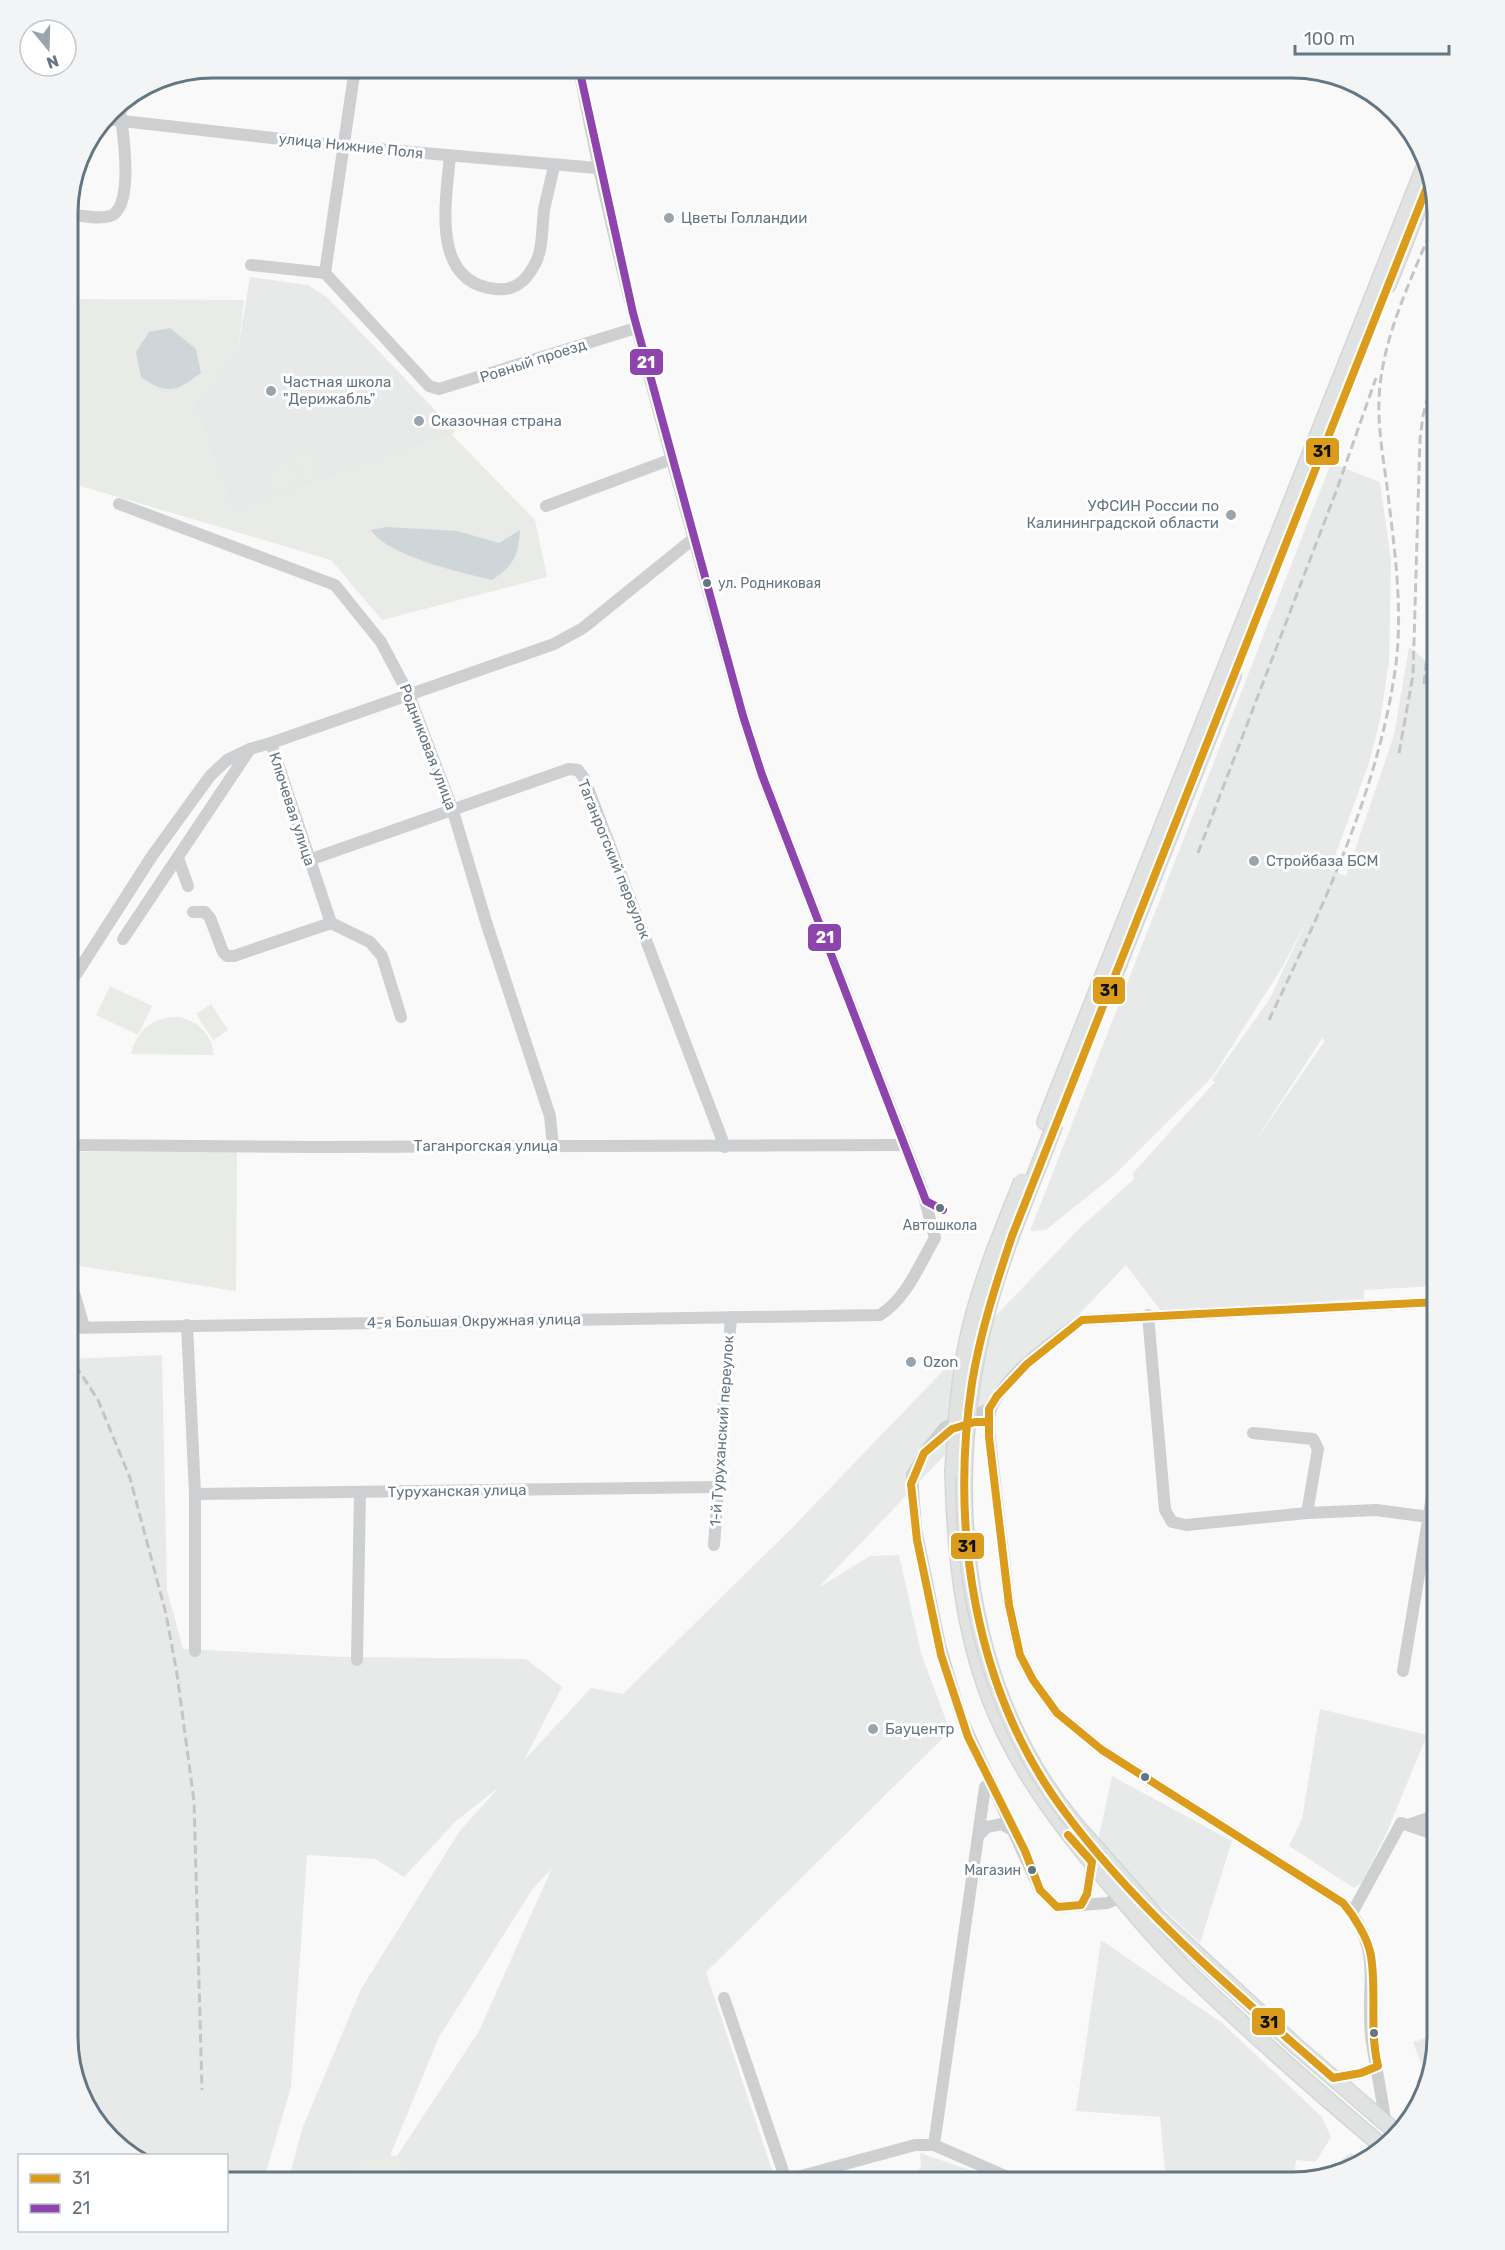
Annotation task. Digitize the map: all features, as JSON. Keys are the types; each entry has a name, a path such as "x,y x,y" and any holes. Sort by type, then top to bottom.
{"main road":[{"path":"1050,1123 1421,175"},
{"path":"1391,2126 1333,2078 1158,1918 1038,1792 1004,1730 990,1698 972,1643 955,1538 953,1471 957,1407 966,1346 994,1254 1147,899 1425,191"},
{"path":"1069,1826 1092,1862 1120,1898 1191,1975 1377,2141"}],"street":[{"path":"251,265 325,273 353,78"},
{"path":"581,78 597,168 636,328 693,539 762,775 905,1145"},
{"path":"78,215 103,217 112,216 118,211 124,191 126,159 121,115"},
{"name":"улица Нижние Поля","path":"116,119 343,146 597,168"},
{"path":"450,156 444,227 451,257 468,279 486,288 507,290 523,283 537,262 554,166"},
{"name":"Ровный проезд","path":"325,273 429,386 439,389 636,328"},
{"path":"546,506 672,459"},
{"name":"Родниковая улица","path":"118,504 335,585 381,642 409,695 452,808 500,968 550,1116 553,1146"},
{"name":"Ключевая улица","path":"331,923 271,742 554,644 583,628 693,539"},
{"path":"78,971 152,856 210,776 227,760 271,742"},
{"path":"123,939 250,749"},
{"name":"Таганрогский переулок","path":"309,860 452,808 569,769 578,770 584,778 725,1147"},
{"path":"178,858 188,886"},
{"path":"193,912 205,912 210,918 223,952 227,956 234,956 331,923 370,942 381,956 401,1017"},
{"name":"Таганрогская улица","path":"78,1145 725,1147 905,1145"},
{"name":"4-я Большая Окружная улица","path":"78,1327 880,1315 894,1306 904,1292 935,1238 926,1201 905,1145"},
{"path":"1391,2126 1371,2042 1371,1954 1352,1913 1342,1903 1102,1750 1058,1713 1033,1680 1020,1654 1009,1605 988,1422 989,1408 997,1396 1027,1364 1082,1320 1427,1302"},
{"path":"78,1306 84,1327"},
{"path":"1149,1315 1164,1510 1172,1522 1186,1525 1307,1513 1376,1510 1427,1517"},
{"name":"1-й Туруханский переулок","path":"714,1545 731,1317"},
{"path":"187,1325 195,1494 195,1651"},
{"path":"989,1408 956,1420 945,1427 912,1475 918,1539 940,1644 961,1717 1040,1890 1049,1902 1057,1907 1107,1903 1120,1898"},
{"path":"934,1440 971,1422 988,1422"},
{"path":"1253,1433 1313,1439 1317,1443 1318,1449 1307,1513"},
{"name":"Туруханская улица","path":"195,1494 718,1487"},
{"path":"357,1660 360,1492"},
{"path":"1403,1671 1427,1529"},
{"path":"934,2145 985,1787 990,1783"},
{"path":"1411,1824 1427,1818"},
{"path":"1352,1913 1401,1823 1411,1824 1427,1831"},
{"path":"979,1835 987,1827 1002,1824 1015,1832"},
{"path":"1081,1905 1087,1894 1092,1862"},
{"path":"724,1998 780,2172"},
{"path":"1333,2078 1361,2073 1378,2066"},
{"path":"814,2172 898,2148 934,2145 996,2172"}],"shaded area":[{"name":"Частная школа \"Дерижабль\"","path":"250,277 308,285 328,298 455,431 452,435 233,513 193,405 238,348"},
{"path":"78,299 244,300 238,348 193,405 233,513 452,435 535,520 547,577 382,620 331,560 78,485"},
{"path":"170,328 196,349 201,373 185,384 165,389 141,377 136,352 149,332"},
{"path":"307,445 318,477 302,482 292,455"},
{"path":"290,456 299,482 274,491 268,471"},
{"path":"1331,463 1380,482 1391,560 1389,662 1380,720 1369,763 1330,870 1346,876 1394,735 1409,647 1427,661 1427,1287 1364,1290 1364,1299 1161,1311 1126,1265 818,1588 870,1556 899,1555 921,1653 950,1731 706,1972 773,2172 404,2172 397,2156 479,2031 552,1868 532,1890 439,2037 392,2151 386,2172 291,2172 302,2129 361,1989 459,1832 499,1787 456,1821 404,1877 375,1859 307,1855 291,2087 266,2172 228,2172 228,2154 145,2154 118,2132 96,2105 88,2089 79,2055 78,2037 78,1359 162,1355 167,1590 183,1649 345,1657 526,1659 562,1687 524,1760 591,1688 623,1694 793,1527 1079,1229 1134,1179 1133,1173 1215,1082 1212,1080 1269,1000 1308,918 1283,966 1213,1076 1113,1176 1046,1230 1030,1231","holes":["1323,1037 1324,1042 1252,1146"]},
{"path":"386,527 457,531 499,543 520,530 514,559 492,580 427,562 393,548 371,530"},
{"path":"110,986 152,1006 138,1035 96,1015"},
{"path":"211,1004 228,1030 213,1040 196,1014"},
{"path":"178,1017 198,1025 203,1030 210,1041 214,1055 131,1054 137,1038 147,1026 161,1019"},
{"path":"237,1151 236,1291 78,1266 78,1152"},
{"path":"1320,1709 1427,1735 1387,1832 1362,1882 1354,1888 1289,1846 1302,1819"},
{"path":"1112,1776 1232,1841 1200,1943 1143,1890 1098,1841"},
{"path":"1101,1940 1222,2023 1322,2117 1331,2137 1316,2162 1296,2160 1294,2172 1165,2172 1160,2117 1076,2111"},
{"path":"1427,2038 1423,2068 1413,2042"},
{"path":"920,2153 973,2172 917,2172 921,2167"},
{"path":"1350,2153 1357,2156 1341,2163 1342,2159"},
{"path":"361,2156 397,2156 404,2172 356,2172"}],"railway":[{"path":"1269,1020 1309,936 1345,850 1375,762 1387,717 1395,671 1399,625 1395,555 1380,432 1381,376 1400,305 1427,239"},
{"path":"1198,853 1337,489 1376,378"},
{"path":"1399,753 1413,675 1420,439 1427,400"},
{"path":"1424,684 1427,657"},
{"path":"78,1369 98,1400 130,1478 166,1614 177,1674 194,1801 202,2090"}],"transit line":[{"name":"21","path":"581,78 633,313 743,716 762,775 926,1201 943,1210"},
{"name":"31","path":"1425,192 1012,1236 979,1346 966,1438 964,1494 968,1549 976,1604 989,1658 1007,1711 1031,1760 1061,1807 1090,1845 1155,1916 1225,1983 1333,2078 1361,2073 1378,2066 1374,2038 1373,1970 1364,1935 1343,1903 1102,1750 1057,1713 1033,1680 1020,1655 1009,1605 989,1437 989,1409 997,1396 1027,1364 1082,1320 1427,1303"},
{"name":"31","path":"988,1422 975,1422 952,1429 924,1453 911,1484 917,1540 941,1655 968,1737 1025,1851 1040,1890 1057,1907 1081,1905 1087,1894 1092,1862 1068,1835"}],"place":[{"name":"Цветы Голландии","path":"669,218"},
{"name":"Частная школа \"Дерижабль\"","path":"271,391"},
{"name":"Сказочная страна","path":"419,421"},
{"name":"УФСИН России по Калининградской области","path":"1231,515"},
{"name":"ул. Родниковая","path":"707,583"},
{"name":"Стройбаза БСМ","path":"1254,861"},
{"name":"Автошкола","path":"940,1208"},
{"name":"Ozon","path":"911,1362"},
{"name":"Бауцентр","path":"873,1729"},
{"name":"Магазин","path":"1032,1870"}]}
